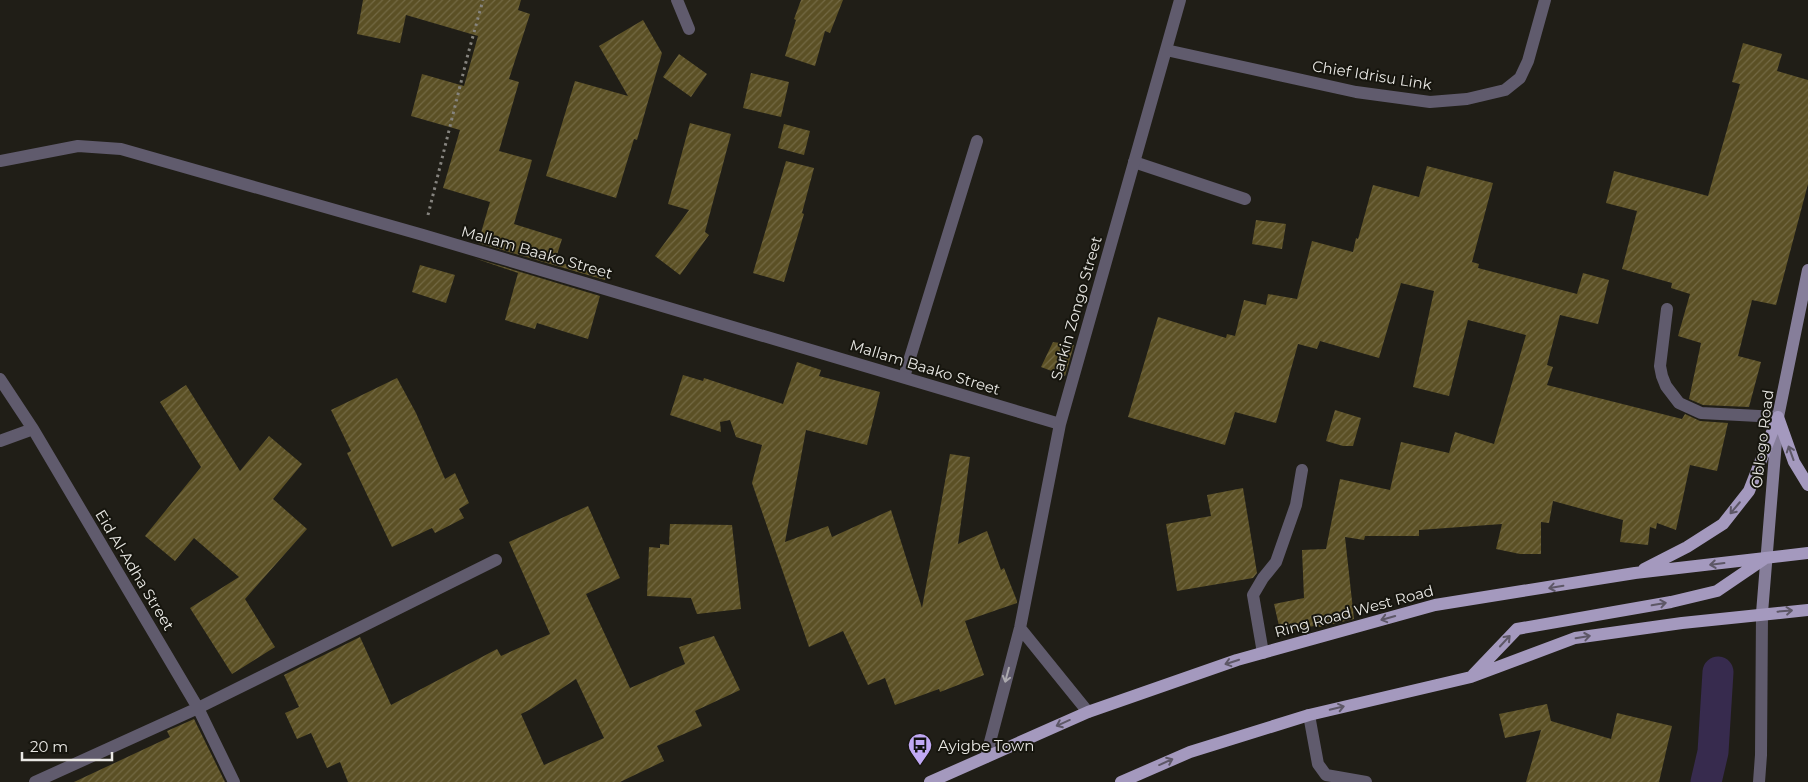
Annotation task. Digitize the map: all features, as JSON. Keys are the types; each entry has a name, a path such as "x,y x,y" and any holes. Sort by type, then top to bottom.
{"main road":[{"name":"Oblogo Road","path":"1762,613 1778,417 1808,270"},
{"path":"1778,417 1794,462 1808,485"},
{"path":"1635,573 1687,547 1722,524 1749,491 1778,417"},
{"name":"Ring Road West Road","path":"930,782 1088,712 1237,660 1435,605 1635,573 1808,553"},
{"path":"1471,677 1517,629 1671,602 1717,591 1766,558"},
{"path":"1121,782 1190,752 1309,715 1471,677 1576,638 1762,613 1808,610"}],"street":[{"path":"678,0 689,29"},
{"name":"Sarkin Zongo Street","path":"986,757 1020,628 1060,424 1180,0"},
{"name":"Chief Idrisu Link","path":"1166,50 1356,92 1430,102 1467,100 1505,90 1520,78 1528,61 1545,0"},
{"path":"904,377 977,141"},
{"name":"Mallam Baako Street","path":"0,161 78,146 122,149 424,235 1060,424"},
{"path":"1134,162 1245,199"},
{"path":"1667,309 1660,366 1666,386 1679,402 1701,414 1778,417"},
{"name":"Eid Al-Adha Street","path":"0,379 33,429 198,708 234,782"},
{"path":"0,441 33,429"},
{"path":"1263,653 1253,595 1263,578 1276,562 1296,505 1302,470"},
{"path":"35,782 198,708 496,560"},
{"path":"1758,782 1761,755 1762,613"},
{"path":"1020,628 1088,712"},
{"path":"1309,715 1318,764 1326,775 1366,782"}],"path":[{"path":"424,235 483,0"}],"building":[{"path":"363,0 521,0 518,10 530,14 509,79 519,82 499,151 532,160 514,224 562,239 555,261 606,276 605,280 478,243 490,202 443,188 460,130 411,116 422,74 464,86 478,36 406,15 400,43 357,34"},
{"path":"801,0 843,0 830,33 825,31 815,66 785,56 796,20 794,19"},
{"path":"643,20 662,53 637,140 634,139 616,198 546,176 575,81 628,96 599,46"},
{"path":"1743,43 1782,54 1777,71 1808,80 1808,184 1776,305 1752,300 1738,356 1761,362 1749,407 1703,405 1689,399 1701,343 1678,336 1690,294 1671,288 1672,283 1622,269 1637,211 1606,203 1614,171 1708,196 1740,84 1732,82"},
{"path":"679,54 707,74 691,97 663,77"},
{"path":"751,73 789,82 781,117 743,108"},
{"path":"690,123 731,134 705,232 709,235 680,275 655,256 689,210 668,204"},
{"path":"784,124 810,131 804,155 778,148"},
{"path":"786,161 814,168 802,213 804,214 784,282 753,273"},
{"path":"1427,166 1493,183 1472,262 1479,264 1478,268 1577,294 1583,273 1609,280 1598,324 1560,315 1547,365 1553,367 1547,385 1682,419 1685,414 1700,421 1728,423 1717,471 1690,465 1676,530 1657,523 1656,529 1650,527 1648,545 1620,542 1623,520 1553,501 1549,523 1541,522 1541,554 1520,554 1496,549 1502,524 1419,530 1419,536 1365,536 1364,540 1345,537 1354,619 1315,628 1314,626 1292,630 1291,627 1280,630 1274,604 1304,598 1302,550 1326,549 1340,479 1390,490 1401,442 1449,453 1455,432 1494,444 1526,335 1468,320 1449,396 1413,387 1434,291 1401,283 1379,358 1320,341 1317,349 1298,344 1276,423 1235,412 1225,445 1128,417 1158,317 1226,338 1227,334 1235,336 1244,300 1266,305 1268,294 1297,299 1312,241 1353,252 1373,185 1419,197"},
{"path":"1256,220 1286,224 1282,249 1252,244"},
{"path":"474,258 600,296 588,339 537,323 535,329 505,320 518,273"},
{"path":"420,265 455,275 446,303 412,292"},
{"path":"1053,342 1074,345 1065,376 1041,367"},
{"path":"797,362 821,370 819,376 880,392 867,445 806,430 785,542 828,526 832,537 891,510 922,608 950,454 970,457 958,544 987,531 1001,570 1004,568 1017,601 1017,603 965,621 984,675 940,692 939,689 895,705 885,678 868,685 843,631 809,647 752,483 762,445 736,437 730,420 720,422 721,432 670,415 683,375 703,381 704,378 783,404"},
{"path":"397,378 416,413 445,479 455,473 469,503 459,509 464,518 435,533 432,528 392,547 347,453 351,451 331,410"},
{"path":"186,385 240,471 269,436 302,464 273,499 307,529 245,599 275,647 232,674 190,608 239,577 194,538 175,561 145,536 201,467 160,402"},
{"path":"1335,410 1361,418 1353,446 1343,446 1326,441"},
{"path":"1243,488 1257,573 1253,578 1177,591 1166,524 1211,516 1207,495"},
{"path":"588,506 620,578 586,594 630,688 685,664 679,647 714,636 740,690 695,711 702,726 657,746 664,761 620,782 348,782 340,762 327,768 311,733 297,739 285,713 299,707 284,675 360,637 391,705 497,649 501,656 550,634 509,542","holes":["576,679 604,738 544,765 521,714"]},
{"path":"670,524 732,525 741,609 697,614 691,598 647,596 649,547 660,548 660,544 669,545"},
{"path":"1547,704 1551,721 1611,739 1617,713 1672,726 1659,782 1526,782 1541,730 1505,738 1499,714"},
{"path":"194,719 225,782 74,782 170,737 167,731"}],"waterway":[{"path":"1706,782 1713,752 1718,672"}],"place":[{"name":"Ayigbe Town","path":"920,766"}]}
